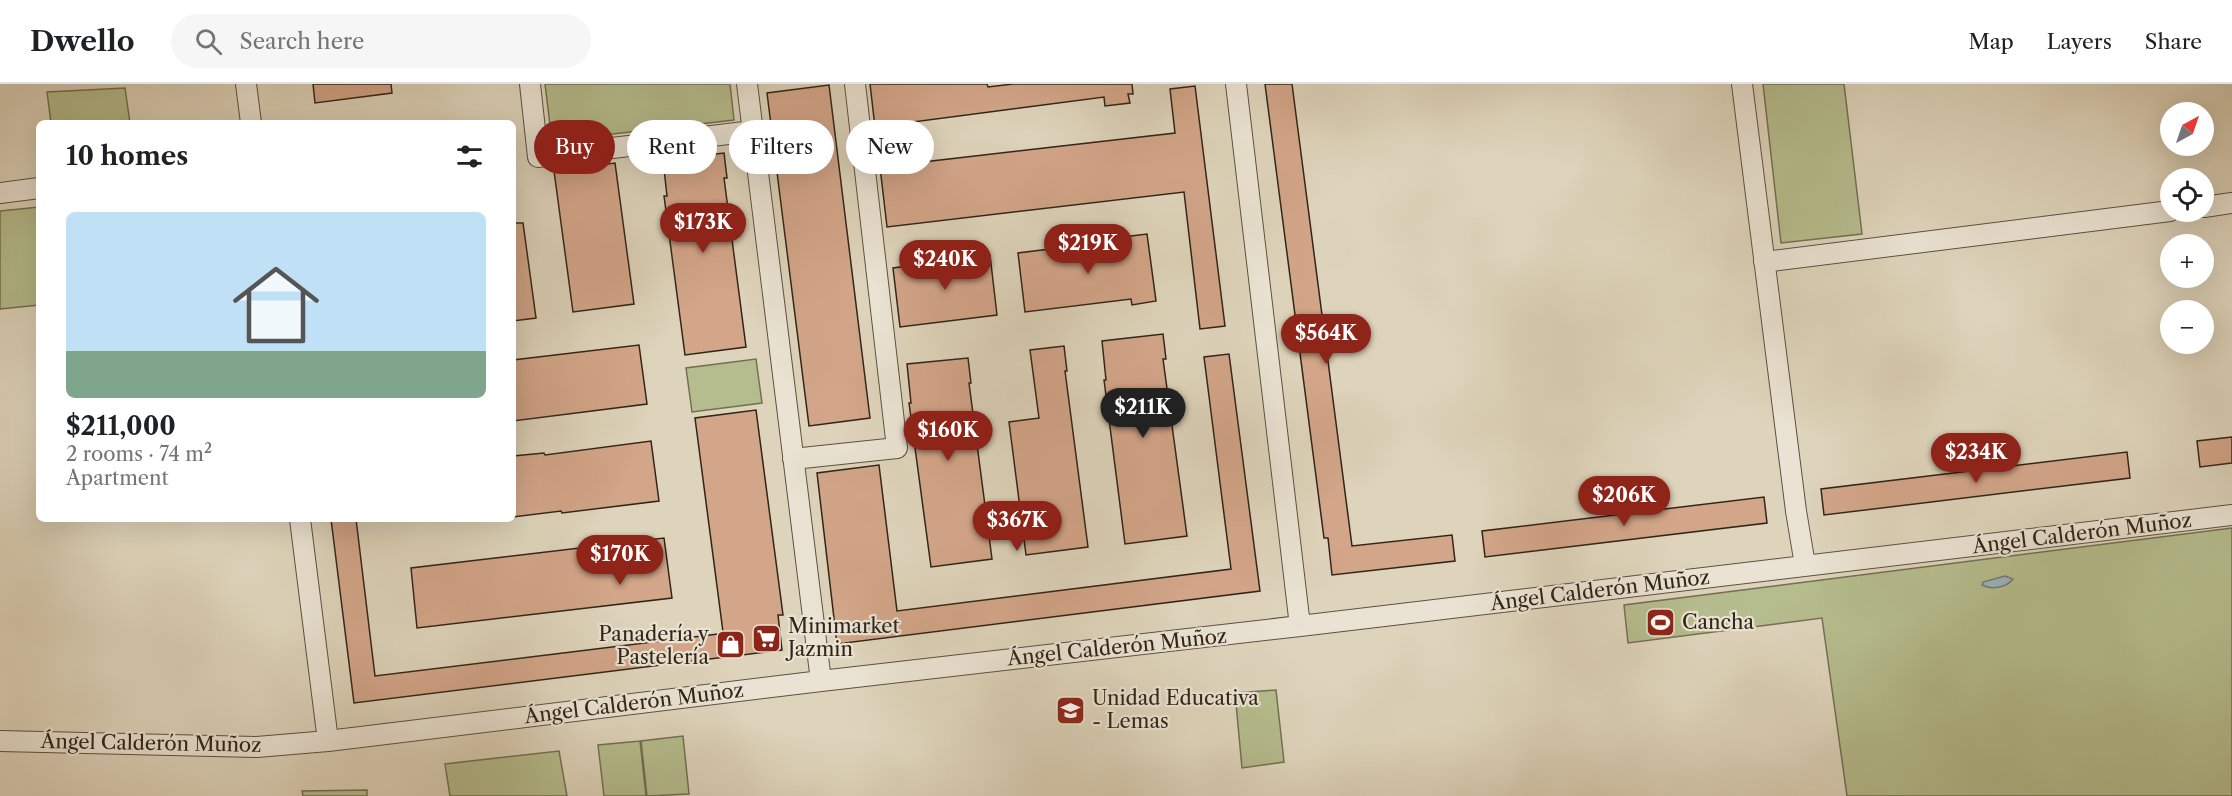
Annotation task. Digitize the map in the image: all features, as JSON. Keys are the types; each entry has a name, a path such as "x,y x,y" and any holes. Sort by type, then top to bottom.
{"street":[{"path":"246,84 251,120"},
{"path":"530,84 538,157 729,134"},
{"path":"747,84 752,120"},
{"path":"794,459 897,448 855,84"},
{"path":"1236,84 1300,626"},
{"path":"1742,84 1796,511 1805,565"},
{"path":"758,174 821,681"},
{"path":"0,192 36,188"},
{"path":"2214,206 2232,203"},
{"path":"1764,262 2160,212"},
{"name":"Ángel Calderón Muñoz","path":"0,741 256,747 328,741 2232,515"},
{"path":"300,522 328,741"}],"green space":[{"path":"545,84 730,84 734,120 717,122 717,120 627,120 627,132 615,134 615,120 549,120"},
{"path":"1763,84 1844,84 1862,234 1781,243"},
{"path":"125,88 130,120 51,120 47,92"},
{"path":"36,207 36,305 0,309 0,211"},
{"path":"756,359 762,403 692,412 686,368"},
{"path":"2232,528 2232,796 1847,796 1822,618 1628,643 1624,605"},
{"path":"1276,690 1284,762 1242,768 1235,693"},
{"path":"683,736 689,794 647,796 641,741"},
{"path":"640,741 646,796 604,796 598,745"},
{"path":"559,751 567,796 450,796 445,764"},
{"path":"367,790 367,796 303,796 302,791"}],"water":[{"path":"2005,576 2013,579 2003,586 1982,585 1983,582"}],"building":[{"path":"313,84 391,84 392,93 315,103"},
{"path":"870,84 987,84 988,87 1013,84 1132,84 1133,94 1128,94 1130,103 1105,106 1104,97 928,120 874,120"},
{"path":"1265,84 1292,84 1352,546 1452,535 1455,561 1332,575 1328,538 1324,538"},
{"path":"829,85 833,120 770,120 767,93"},
{"path":"1195,86 1225,326 1200,329 1184,192 887,227 881,174 934,174 934,161 1175,133 1170,89"},
{"path":"834,126 870,418 809,426 777,174 834,174"},
{"path":"724,153 727,178 724,178 746,347 685,355 664,196 667,196 665,174 717,174 717,154"},
{"path":"615,163 634,304 573,312 554,174 615,174"},
{"path":"516,223 523,223 536,318 516,321"},
{"path":"1147,234 1156,301 1132,305 1131,299 1025,312 1018,253 1123,240 1123,237"},
{"path":"990,255 997,315 900,327 893,268"},
{"path":"1163,334 1166,359 1163,359 1187,536 1125,544 1104,380 1106,380 1102,341"},
{"path":"639,345 647,404 516,421 516,360"},
{"path":"1064,346 1067,371 1065,371 1088,547 1026,555 1009,422 1039,418 1030,350"},
{"path":"1229,354 1260,591 837,644 817,473 879,465 897,611 1231,569 1204,357"},
{"path":"968,358 971,383 969,383 992,559 931,567 909,403 911,403 907,364"},
{"path":"756,410 783,615 778,615 782,650 354,703 331,522 356,522 375,676 723,632 695,418"},
{"path":"2232,437 2232,463 2200,467 2197,441"},
{"path":"651,441 659,501 516,517 516,456 544,453 545,455"},
{"path":"2127,452 2130,478 1824,515 1821,489"},
{"path":"1764,497 1767,523 1485,557 1482,531"},
{"path":"664,538 672,598 417,628 411,568"}],"place":[{"name":"Cancha","path":"1661,622"},
{"name":"Minimarket Jazmin","path":"767,638"},
{"name":"Panadería y Pastelería","path":"730,645"},
{"name":"Unidad Educativa - Lemas","path":"1071,710"}]}
